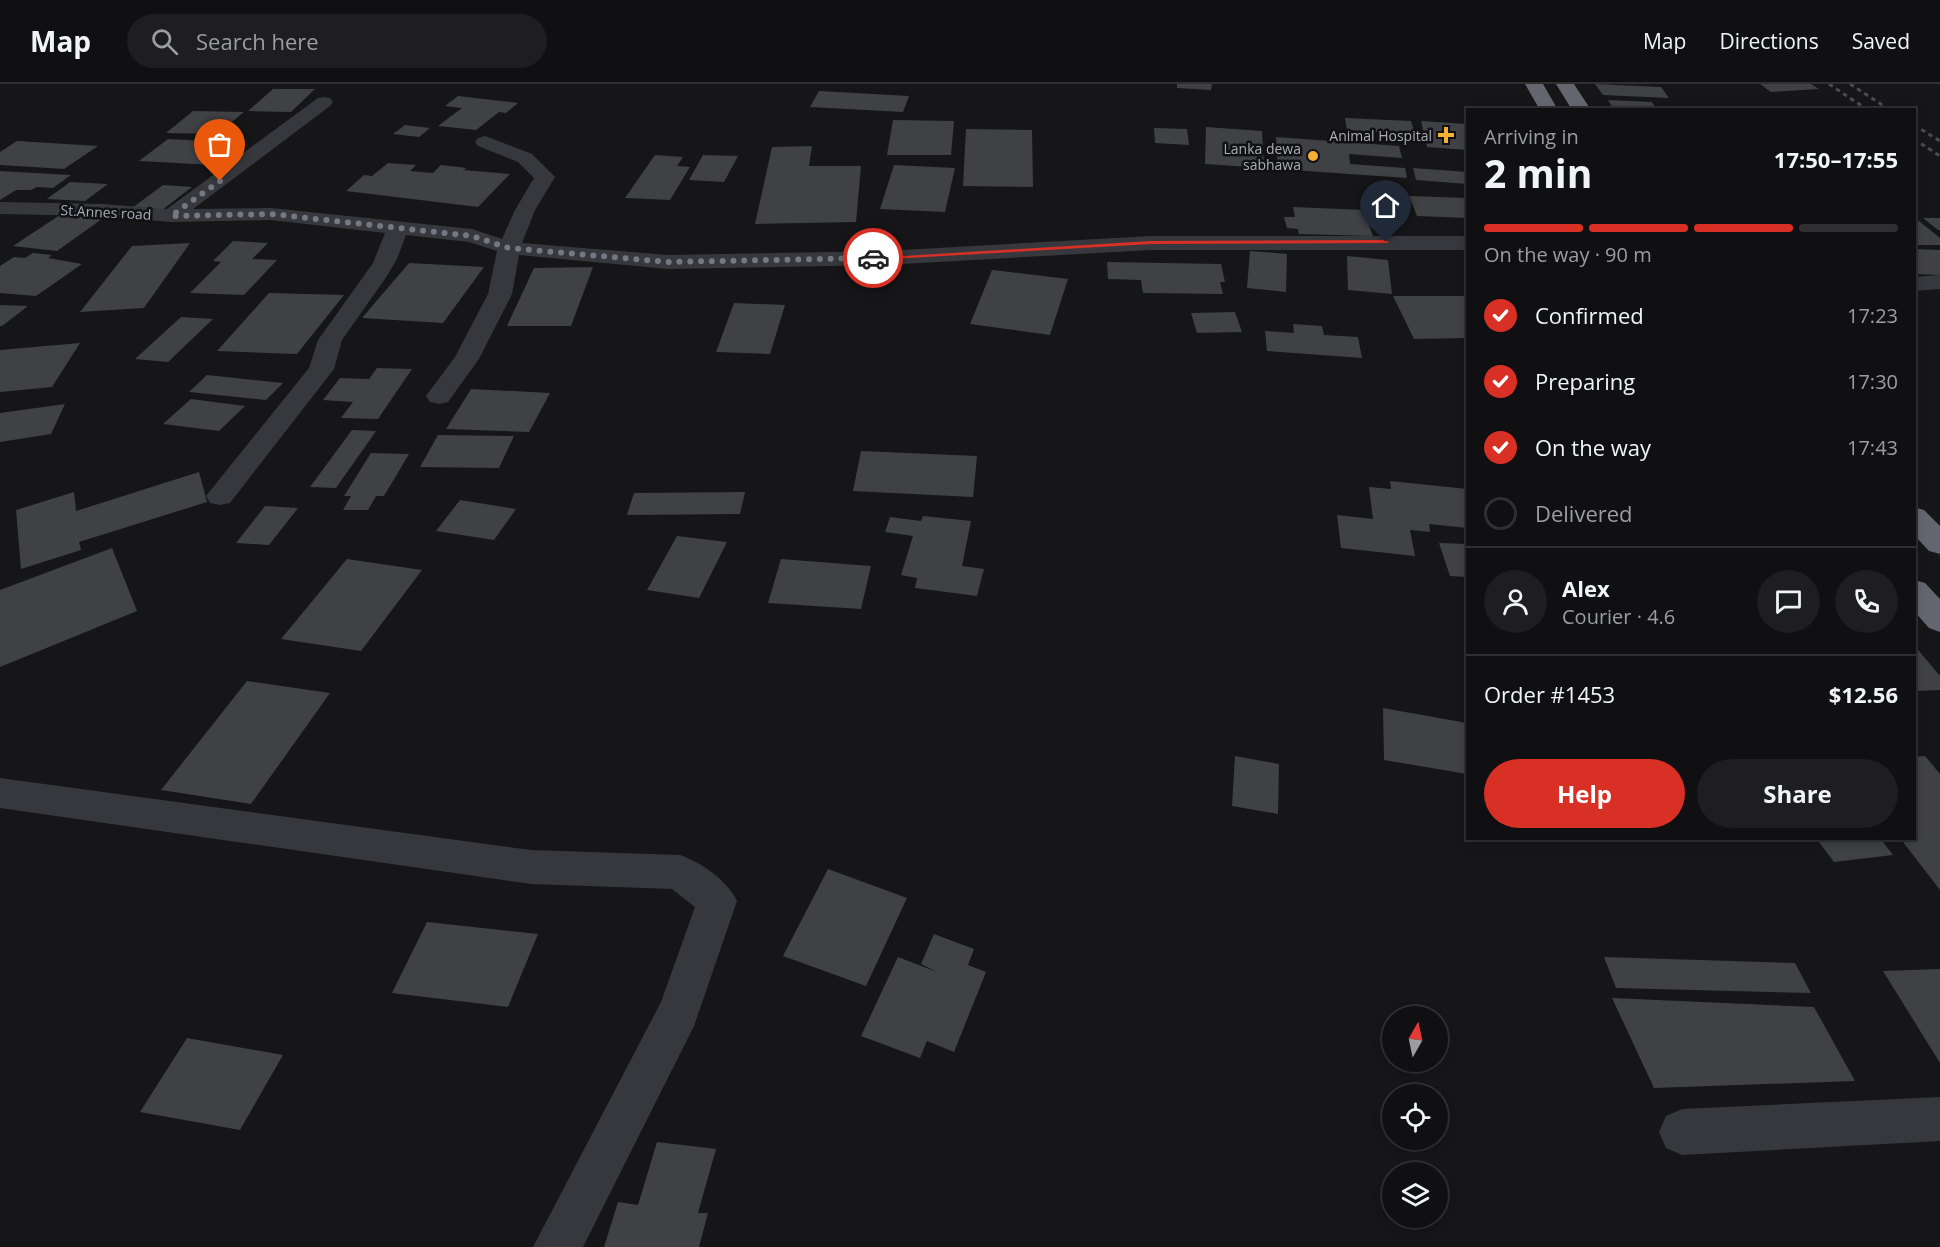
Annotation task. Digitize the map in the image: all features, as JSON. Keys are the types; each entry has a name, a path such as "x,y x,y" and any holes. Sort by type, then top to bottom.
{"highway":[{"path":"1533,84 1548,108"},
{"path":"1565,84 1581,108"},
{"path":"1916,519 1940,544"},
{"path":"1916,593 1940,620"}],"street":[{"path":"171,216 324,102"},
{"path":"439,396 467,359 500,294 509,248 525,210 544,177 525,158 485,142"},
{"name":"St.Annes road","path":"0,208 102,210 171,216 271,214 472,236 509,248 668,262 884,258 1151,243 1466,243"},
{"path":"220,496 321,369 323,356 350,308 384,263 398,228"},
{"path":"1916,284 1940,282"},
{"path":"0,792 531,867 680,872 717,901 679,1011 558,1247"},
{"path":"1682,1132 1940,1119"}],"building":[{"path":"1177,84 1212,84 1211,90 1177,88"},
{"path":"1595,84 1661,87 1669,98 1603,95"},
{"path":"1760,84 1811,84 1819,89 1771,92"},
{"path":"273,89 315,89 291,112 248,111"},
{"path":"819,91 909,96 903,112 810,107"},
{"path":"458,96 518,103 506,113 499,112 476,130 438,126 462,108 445,106"},
{"path":"1608,100 1652,102 1656,108 1613,108"},
{"path":"193,111 244,112 217,134 166,133"},
{"path":"1345,118 1411,121 1415,134 1347,130"},
{"path":"893,120 954,121 951,155 887,155"},
{"name":"Animal Hospital","path":"1421,121 1466,124 1466,150 1427,147"},
{"path":"405,125 430,128 419,137 393,134"},
{"path":"1206,127 1262,131 1264,168 1205,164"},
{"path":"1154,128 1187,129 1189,145 1155,143"},
{"path":"966,129 1032,130 1033,187 963,186"},
{"name":"Lanka dewa sabhawa","path":"1276,137 1399,146 1402,158 1349,154 1350,164 1405,168 1407,178 1278,169"},
{"path":"168,139 241,143 214,165 139,161"},
{"path":"17,141 98,146 64,169 0,165 0,152"},
{"path":"812,146 809,166 861,166 856,222 755,224 772,147"},
{"path":"655,155 683,157 677,166 690,167 670,200 625,198"},
{"path":"703,155 738,156 724,182 689,180"},
{"path":"388,163 416,165 410,171 433,173 441,165 467,168 463,170 510,174 478,207 346,191 364,175 372,176"},
{"path":"894,165 955,168 945,212 880,209"},
{"path":"1413,168 1466,172 1466,184 1416,180"},
{"path":"0,171 71,175 53,188 37,187 31,190 16,190 0,200"},
{"path":"70,182 108,184 85,201 47,199"},
{"path":"163,185 192,187 162,210 132,208"},
{"path":"1409,196 1466,198 1466,218 1417,216"},
{"path":"1293,207 1364,210 1373,236 1299,234 1298,229 1287,228 1284,217 1295,217"},
{"path":"60,215 102,219 57,251 13,246"},
{"path":"1923,218 1940,218 1940,230 1938,230"},
{"path":"1916,219 1940,238 1940,245 1916,245"},
{"path":"233,241 268,243 252,259 277,260 244,295 190,293 221,262 213,261"},
{"path":"190,243 144,308 80,312 132,246"},
{"path":"1916,249 1940,250 1940,275 1916,274"},
{"path":"1250,251 1287,254 1286,292 1247,288"},
{"path":"33,253 52,255 48,258 82,264 36,296 0,293 0,266 14,257 25,258"},
{"path":"1347,256 1388,260 1392,294 1348,290"},
{"path":"1107,262 1221,264 1225,282 1220,282 1223,294 1143,293 1141,280 1108,279"},
{"path":"409,263 484,267 443,323 362,318"},
{"path":"593,267 571,326 507,326 534,268"},
{"path":"992,270 1068,279 1050,335 970,324"},
{"path":"269,293 344,295 297,354 217,351"},
{"path":"1393,296 1466,296 1466,338 1414,339"},
{"path":"734,303 785,305 770,354 716,352"},
{"path":"0,305 28,306 0,326"},
{"path":"1235,312 1242,332 1197,333 1191,313"},
{"path":"181,317 213,319 168,362 135,359"},
{"path":"1293,324 1322,326 1324,335 1358,337 1362,358 1267,351 1265,331 1294,333"},
{"path":"80,343 52,387 0,392 0,350"},
{"path":"377,368 412,369 378,419 341,418 353,402 323,400 340,378 369,379"},
{"path":"207,375 283,383 266,400 189,392"},
{"path":"471,389 550,393 529,432 446,429"},
{"path":"191,399 245,406 219,431 163,424"},
{"path":"65,404 51,434 0,442 0,413"},
{"path":"352,430 376,431 336,488 310,487"},
{"path":"438,435 514,436 499,468 420,467"},
{"path":"861,451 977,456 973,497 853,491"},
{"path":"371,453 409,454 384,496 376,496 368,510 343,510 351,496 344,496"},
{"path":"199,472 207,502 79,542 81,550 21,569 16,510 74,492 76,511"},
{"path":"1390,481 1466,489 1466,528 1429,524 1430,532 1410,530 1415,556 1341,548 1337,515 1373,519 1369,487 1391,489"},
{"path":"745,492 740,514 627,515 634,493"},
{"path":"460,500 516,509 494,540 436,531"},
{"path":"265,506 298,508 269,545 236,543"},
{"path":"923,516 971,521 962,566 984,569 977,596 915,588 917,578 901,575 913,536 885,532 890,517 921,521"},
{"path":"677,536 727,542 699,598 647,590"},
{"path":"1439,543 1466,544 1466,577 1450,576"},
{"path":"112,548 137,611 0,667 0,590"},
{"path":"347,559 422,570 361,651 281,639"},
{"path":"781,559 871,566 861,609 768,603"},
{"path":"1916,647 1940,676 1940,690 1916,691"},
{"path":"247,681 330,693 251,804 161,790"},
{"path":"1383,708 1466,723 1466,774 1384,760"},
{"path":"1235,756 1279,764 1278,814 1232,806"},
{"path":"1925,756 1940,774 1940,890 1902,840 1916,840 1916,757"},
{"path":"1818,840 1882,840 1893,855 1834,862"},
{"path":"828,869 907,898 866,986 783,956"},
{"path":"427,922 538,934 508,1007 392,993"},
{"path":"934,934 974,949 968,965 986,972 954,1052 927,1041 920,1058 861,1036 898,957 937,972 921,964"},
{"path":"1604,957 1795,963 1811,993 1616,988"},
{"path":"1940,969 1940,1063 1883,971"},
{"path":"1612,998 1814,1007 1855,1081 1654,1088"},
{"path":"187,1038 283,1055 240,1130 140,1112"},
{"path":"657,1142 716,1149 698,1213 708,1213 699,1247 604,1247 618,1202 638,1205"}],"railway":[{"path":"1829,84 1865,108"},
{"path":"1850,84 1887,108"},
{"path":"1916,126 1940,141"},
{"path":"1916,140 1940,156"}],"way so far":[{"path":"220,181 171,216 271,214 472,236 509,248 668,262 873,258"}],"place":[{"name":"Animal Hospital","path":"1446,135"},
{"name":"Lanka dewa sabhawa","path":"1313,156"}],"route":[{"path":"873,258 1151,243 1386,242"}]}
